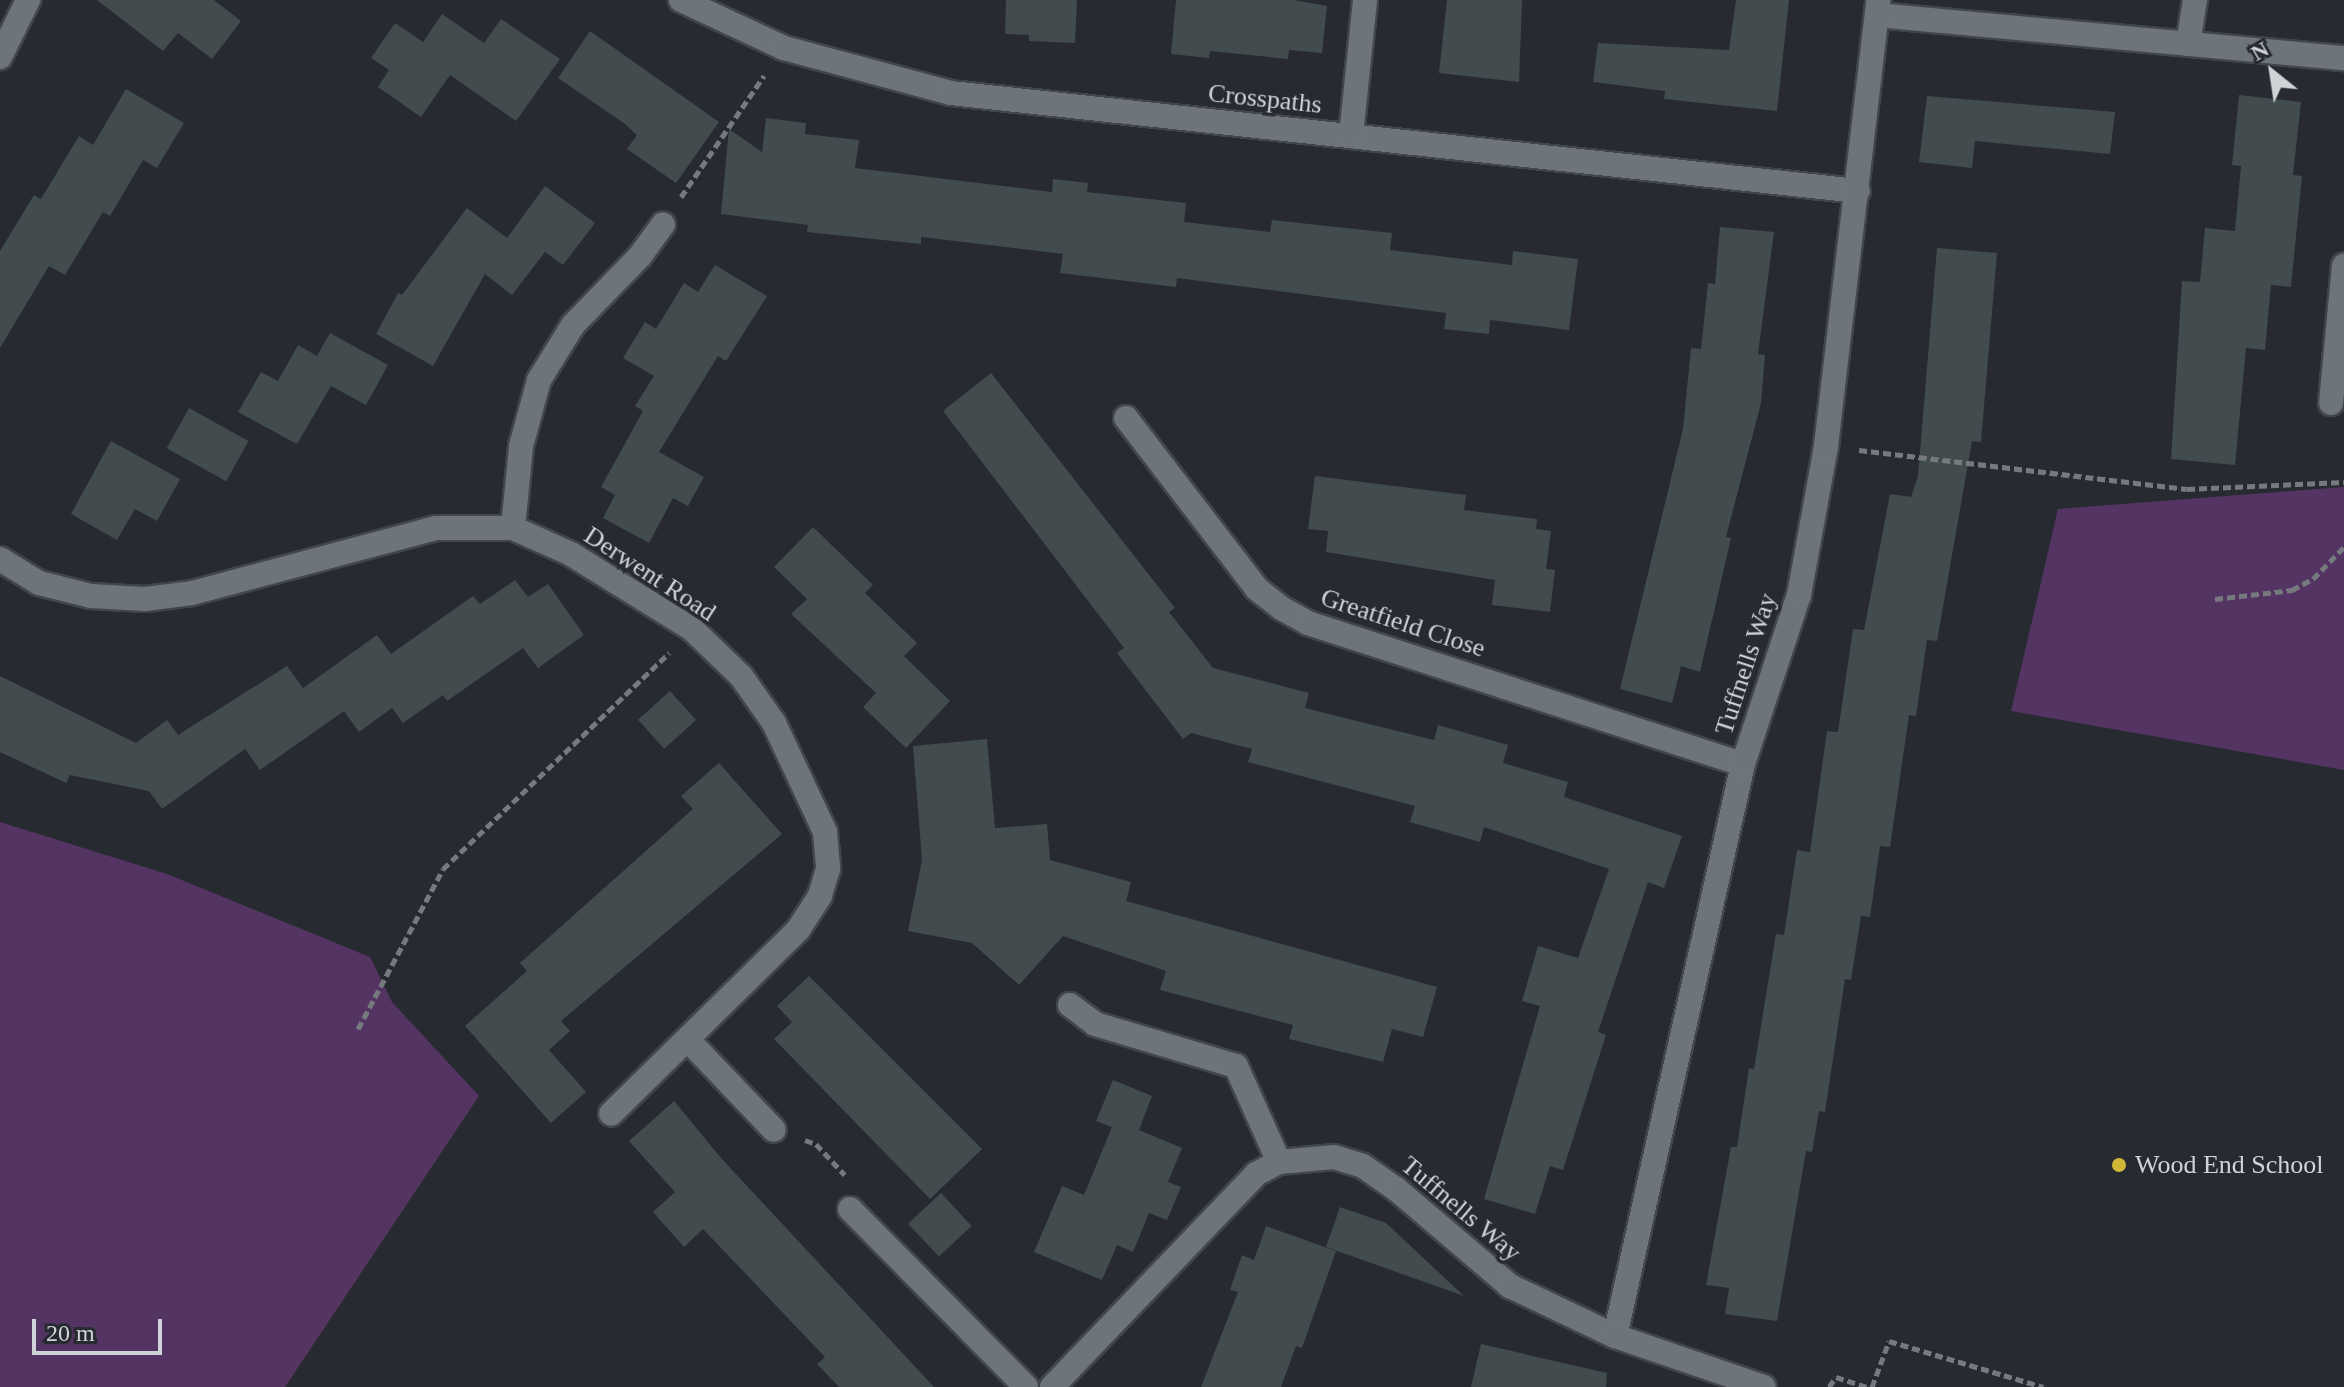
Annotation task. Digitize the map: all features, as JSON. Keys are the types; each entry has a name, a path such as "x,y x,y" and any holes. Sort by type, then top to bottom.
{"street":[{"path":"0,57 28,0"},
{"name":"Crosspaths","path":"681,0 784,48 951,93 1858,191"},
{"path":"1351,136 1365,0"},
{"path":"2188,44 2195,0"},
{"path":"1878,8 2188,44 2344,58"},
{"name":"Tuffnells Way","path":"1615,1336 1743,764 1799,595 1826,446 1878,8"},
{"path":"513,528 521,446 539,380 573,325 640,256 663,224"},
{"path":"2331,403 2344,266"},
{"name":"Greatfield Close","path":"1126,418 1257,589 1281,608 1308,623 1743,764"},
{"name":"Derwent Road","path":"0,559 39,583 91,596 145,599 192,593 436,528 513,528 571,554 692,629 741,676 774,723 820,820 828,869 820,896 798,930 611,1114"},
{"path":"1070,1005 1095,1024 1236,1066 1279,1162"},
{"path":"688,1040 774,1130"},
{"name":"Tuffnells Way","path":"1052,1387 1256,1174 1279,1162 1334,1157 1363,1166 1510,1286 1615,1336 1764,1387"},
{"path":"850,1209 1026,1387"}],"path":[{"path":"663,224 784,48"},
{"path":"1826,446 2187,489 2344,482"},
{"path":"2215,599 2292,590 2313,579 2344,547"},
{"path":"358,1029 443,869 692,629"},
{"path":"774,1130 816,1144 850,1180 850,1209"},
{"path":"1872,1387 1889,1341 2043,1387"},
{"path":"1829,1387 1836,1377 1866,1387"}],"shaded area":[{"path":"2344,487 2344,770 2011,711 2058,509"},
{"path":"0,822 167,874 370,957 392,1002 479,1096 285,1387 0,1387"}],"building":[{"path":"97,0 214,0 241,21 212,59 178,33 163,51"},
{"path":"1006,0 1077,0 1075,43 1029,41 1029,35 1005,34"},
{"path":"1176,0 1294,0 1327,6 1322,53 1289,50 1288,59 1210,51 1209,58 1171,54"},
{"path":"1447,0 1522,0 1519,82 1439,73"},
{"path":"1736,0 1789,0 1777,111 1664,99 1665,91 1593,82 1598,43 1729,50"},
{"path":"442,14 484,43 501,19 560,59 516,121 450,75 421,117 378,87 389,70 371,58 395,23 423,42"},
{"path":"590,31 719,122 676,183 627,149 637,135 625,124 558,78"},
{"path":"126,89 184,123 157,168 143,160 110,216 103,212 65,275 49,266 0,348 0,251 34,195 41,199 79,136 93,145"},
{"path":"2239,95 2301,102 2293,175 2302,176 2291,287 2271,285 2265,350 2246,348 2235,465 2171,459 2182,281 2200,282 2205,228 2235,231 2241,166 2232,165"},
{"path":"1927,96 2115,112 2110,154 1975,141 1972,168 1919,162"},
{"path":"766,118 806,123 805,134 859,140 855,168 1052,192 1053,179 1088,183 1087,192 1186,203 1184,222 1270,232 1272,220 1392,233 1390,250 1512,265 1513,251 1578,259 1569,330 1490,320 1489,334 1444,329 1446,313 1177,278 1176,287 1060,273 1063,254 921,237 921,244 807,232 808,225 721,214 729,129 762,152"},
{"path":"545,186 595,223 563,265 545,252 512,295 485,274 433,366 376,334 398,293 402,295 467,208 507,238"},
{"path":"1720,227 1774,232 1758,354 1765,355 1761,403 1726,537 1731,538 1700,672 1681,666 1672,703 1620,689 1683,429 1691,348 1701,349 1708,283 1715,284"},
{"path":"1937,248 1997,253 1981,442 1972,441 1937,641 1927,640 1916,716 1909,715 1890,847 1880,846 1870,917 1861,916 1851,980 1845,979 1825,1112 1819,1111 1812,1152 1806,1151 1777,1321 1725,1314 1729,1288 1706,1285 1731,1147 1737,1147 1749,1068 1754,1069 1776,934 1784,935 1797,850 1810,852 1827,731 1838,732 1853,629 1864,630 1890,494 1911,497 1918,476"},
{"path":"715,265 767,296 726,361 718,356 659,452 704,477 688,506 673,498 649,543 603,518 615,495 601,487 643,411 635,406 654,376 623,358 645,322 656,329 684,283 698,292"},
{"path":"330,333 388,365 366,405 331,386 297,444 238,412 261,372 278,381 298,345 317,356"},
{"path":"991,373 1175,608 1169,612 1213,668 1309,693 1305,708 1434,740 1438,725 1508,745 1503,763 1568,782 1564,797 1682,836 1664,888 1648,882 1598,1032 1606,1035 1563,1170 1550,1166 1535,1214 1484,1199 1540,1006 1522,1001 1538,946 1578,958 1609,869 1484,827 1480,842 1410,822 1415,806 1248,762 1252,749 1191,733 1183,739 1117,653 1124,648 943,411"},
{"path":"189,408 248,441 226,481 167,448"},
{"path":"111,441 180,479 157,521 135,509 117,540 71,514"},
{"path":"1315,476 1466,495 1464,510 1537,519 1536,529 1551,531 1546,569 1555,570 1550,612 1492,605 1495,580 1326,552 1328,531 1308,529"},
{"path":"813,527 873,585 865,593 917,643 904,656 950,701 906,748 863,707 876,693 791,614 807,599 774,567"},
{"path":"515,580 528,597 548,584 584,635 538,668 523,648 447,701 443,695 403,723 392,708 359,732 344,711 260,770 245,749 162,809 149,791 70,775 66,783 0,752 0,676 136,743 167,720 178,735 287,666 303,688 377,635 391,654 473,596 480,604"},
{"path":"670,691 696,720 664,749 638,720"},
{"path":"987,739 995,828 1047,824 1050,860 1131,882 1126,901 1437,987 1423,1037 1392,1029 1383,1062 1289,1039 1293,1025 1160,990 1166,971 1063,936 1019,985 972,943 908,931 922,860 913,746"},
{"path":"719,763 782,834 561,1021 570,1031 549,1050 586,1092 551,1123 465,1026 527,971 520,963 693,809 681,796"},
{"path":"809,976 982,1149 930,1199 774,1039 792,1022 777,1006"},
{"path":"1113,1080 1152,1096 1139,1130 1182,1148 1168,1182 1181,1187 1167,1220 1149,1213 1133,1252 1117,1245 1102,1280 1034,1252 1062,1186 1084,1195 1112,1127 1096,1121"},
{"path":"674,1101 721,1158 934,1387 839,1387 817,1364 825,1357 703,1229 684,1247 653,1212 675,1192 629,1141"},
{"path":"941,1193 972,1226 939,1257 908,1224"},
{"path":"1340,1207 1386,1223 1464,1296 1326,1247"},
{"path":"1266,1226 1336,1251 1302,1348 1296,1346 1281,1387 1201,1387 1238,1292 1230,1290 1242,1255 1254,1260"},
{"path":"1481,1344 1607,1373 1606,1387 1471,1387"}],"place":[{"name":"Wood End School","path":"2119,1165"}]}
